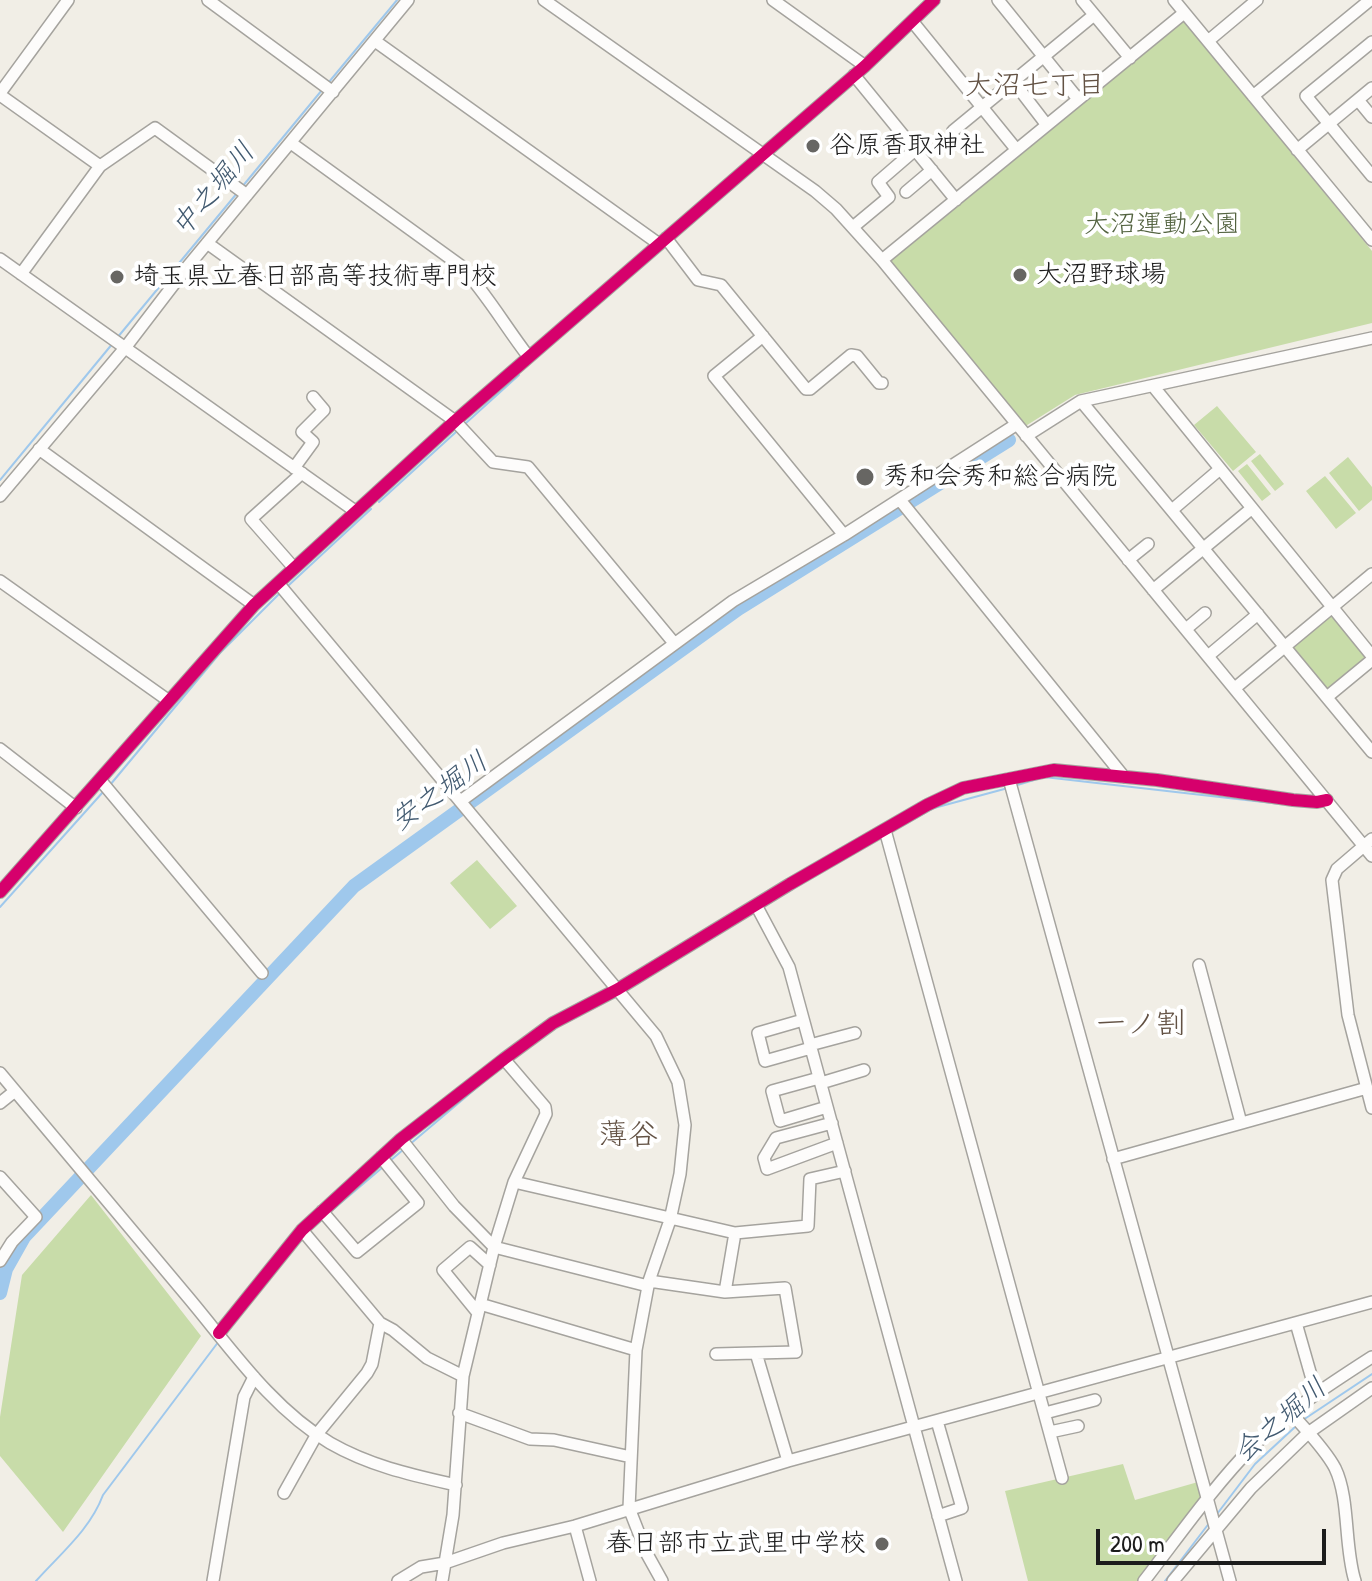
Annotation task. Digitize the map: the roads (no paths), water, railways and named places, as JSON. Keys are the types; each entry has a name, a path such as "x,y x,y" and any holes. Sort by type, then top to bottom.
{"street":[{"path":"68,0 0,94 100,166"},
{"path":"208,0 333,92"},
{"path":"0,496 125,348 207,243 408,0"},
{"path":"544,0 815,191 853,227 1369,847 1337,869 1332,880 1348,1015 1372,1108"},
{"path":"773,0 865,66"},
{"path":"0,892 76,808 105,785 169,701 254,605 528,356 865,66 934,0"},
{"path":"998,0 1078,99"},
{"path":"1082,0 1130,58"},
{"path":"1174,0 1372,240"},
{"path":"1208,41 1257,0"},
{"path":"1253,96 1370,0"},
{"path":"882,260 1184,13"},
{"path":"953,131 1094,15"},
{"path":"912,21 1016,149"},
{"path":"375,41 662,241 698,280 721,285 806,389 854,355 882,383"},
{"path":"1372,42 1306,96 1372,176"},
{"path":"854,75 956,200"},
{"path":"1013,81 1046,124"},
{"path":"1297,150 1372,88"},
{"path":"1358,100 1372,117"},
{"path":"21,274 100,166 155,128 247,195"},
{"path":"291,143 461,266 482,288 496,314 528,356"},
{"path":"853,227 889,197 878,182 915,150"},
{"path":"906,192 932,170"},
{"path":"207,243 455,421 493,462 528,467 674,643"},
{"path":"0,259 355,511"},
{"path":"763,336 714,376 844,535"},
{"path":"1026,436 1081,401 1370,343"},
{"path":"1153,386 1372,658 1327,697"},
{"path":"294,568 251,519 298,470 313,442 302,432 324,410 313,397"},
{"path":"1081,401 1372,752"},
{"path":"462,800 733,601 844,535 1017,424"},
{"path":"39,449 254,605"},
{"path":"1172,510 1220,469"},
{"path":"900,500 1124,777"},
{"path":"1153,590 1251,509"},
{"path":"1128,560 1148,544"},
{"path":"1235,688 1372,574"},
{"path":"0,581 169,701"},
{"path":"278,583 656,1036 674,1073 682,1102 684,1142 670,1220 648,1284 636,1350 629,1508 647,1554 662,1581"},
{"path":"1186,629 1205,613"},
{"path":"1208,656 1258,614"},
{"path":"0,749 76,808"},
{"path":"221,1336 302,1230 401,1139 504,1059 553,1023 618,989 927,805 963,788 1054,770 1293,800 1327,800"},
{"path":"1009,779 1230,1581"},
{"path":"105,785 262,973"},
{"path":"885,830 1062,1478"},
{"path":"756,905 789,967 956,1581"},
{"path":"1199,965 1241,1123"},
{"path":"803,1020 758,1033 765,1061 855,1033"},
{"path":"442,1581 456,1485 463,1376 494,1247 514,1182 546,1114 545,1107 504,1059"},
{"path":"827,1107 780,1121 772,1091 864,1070"},
{"path":"0,1073 254,1377 317,1434 389,1470 456,1485"},
{"path":"1113,1159 1367,1088"},
{"path":"0,1103 15,1091"},
{"path":"832,1123 776,1138 764,1158 767,1169 837,1143"},
{"path":"401,1139 454,1206 494,1247 648,1284 725,1292 785,1288 796,1352 716,1354"},
{"path":"322,1211 357,1252 418,1203 381,1157"},
{"path":"514,1182 735,1233 808,1226 810,1179 845,1171"},
{"path":"0,1177 36,1217 12,1242 0,1261"},
{"path":"302,1230 380,1323 427,1358 463,1376"},
{"path":"725,1292 735,1233"},
{"path":"490,1265 470,1247 443,1270 479,1308 636,1350"},
{"path":"398,1581 421,1567 575,1526 788,1461 1372,1302"},
{"path":"284,1493 317,1434 372,1364 380,1323"},
{"path":"1296,1323 1316,1393"},
{"path":"756,1353 788,1461"},
{"path":"1173,1581 1301,1424 1316,1393 1372,1357"},
{"path":"213,1581 244,1397 254,1377"},
{"path":"1144,1581 1256,1444 1372,1388"},
{"path":"1045,1413 1095,1400"},
{"path":"459,1413 530,1439 554,1440 631,1457"},
{"path":"937,1421 962,1508 938,1516"},
{"path":"1301,1424 1335,1469 1347,1521 1348,1559 1355,1581"},
{"path":"1050,1432 1078,1426"},
{"path":"575,1526 590,1581"}],"waterway":[{"name":"中之堀川","path":"329,82 397,0"},
{"name":"中之堀川","path":"242,187 322,90"},
{"name":"中之堀川","path":"117,338 238,192"},
{"name":"中之堀川","path":"0,480 113,343"},
{"path":"466,423 519,375"},
{"path":"379,502 456,432"},
{"name":"安之堀川","path":"0,1293 6,1269 24,1237 354,886 738,609 1009,440"},
{"path":"289,585 371,509"},
{"path":"110,785 220,653 279,594"},
{"path":"1014,786 1044,777 1281,804"},
{"path":"891,832 934,808 1008,788"},
{"path":"0,907 103,792"},
{"path":"1299,806 1310,807"},
{"path":"763,907 816,875"},
{"path":"736,923 754,912"},
{"path":"409,1145 487,1079"},
{"path":"391,1160 404,1149"},
{"path":"330,1212 383,1167"},
{"path":"36,1581 82,1530 103,1495 219,1341"},
{"name":"会之堀川","path":"1303,1420 1372,1374"},
{"name":"会之堀川","path":"1217,1514 1255,1464 1295,1427"},
{"name":"会之堀川","path":"1165,1581 1210,1522"}],"place":[{"name":"谷原香取神社","path":"813,146"},
{"name":"大沼野球場","path":"1020,275"},
{"name":"埼玉県立春日部高等技術専門校","path":"117,277"},
{"name":"秀和会秀和総合病院","path":"865,477"},
{"name":"春日部市立武里中学校","path":"882,1544"}],"district":[{"name":"大沼七丁目","path":"1035,87"},
{"name":"一ノ割","path":"1141,1025"},
{"name":"薄谷","path":"628,1136"}],"park label":[{"name":"大沼運動公園","path":"1162,225"}]}
